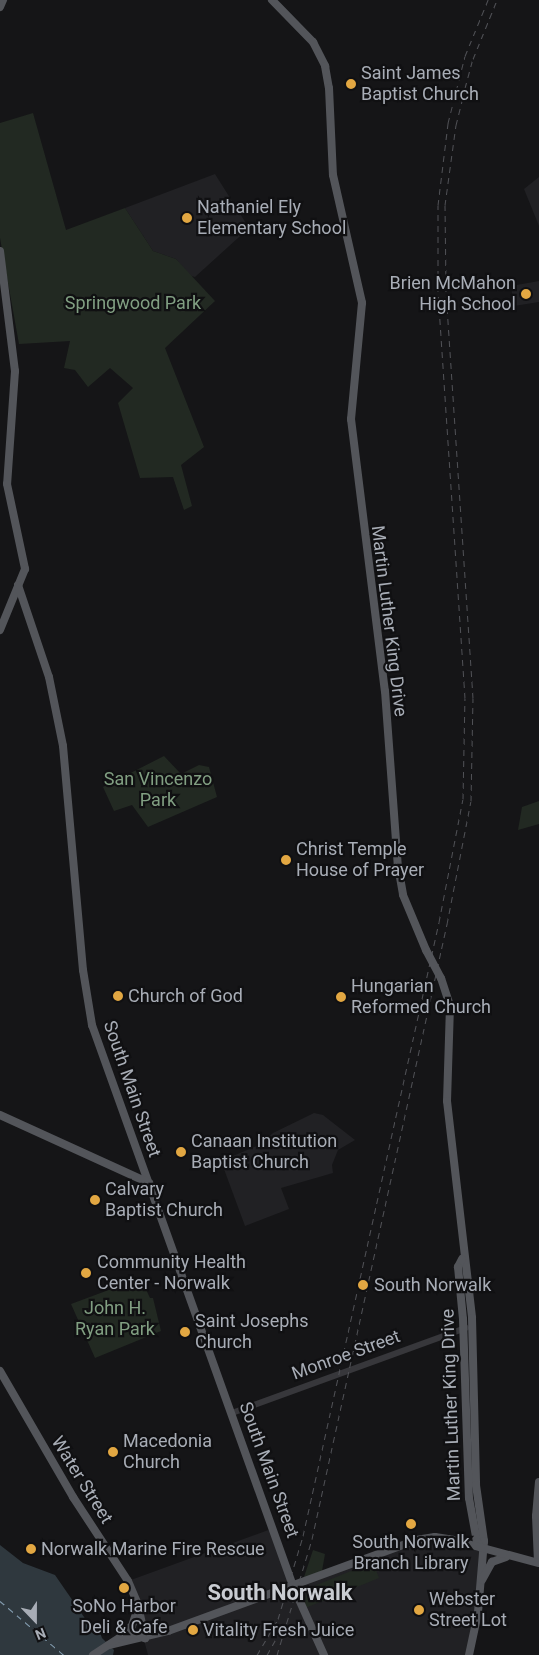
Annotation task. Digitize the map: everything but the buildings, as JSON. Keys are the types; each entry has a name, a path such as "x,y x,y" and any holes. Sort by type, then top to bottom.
{"main road":[{"path":"0,8 3,0"},
{"name":"Martin Luther King Drive","path":"272,0 313,42 326,70 330,88 333,175 362,303 351,419 385,691 398,866 403,895 426,950 441,978 450,1006 447,1101 462,1259 467,1266 468,1328 476,1486 484,1541 481,1548 481,1584 478,1613 468,1655"},
{"path":"0,251 15,371 7,484 25,572 0,630"},
{"name":"South Main Street","path":"18,585 49,677 63,746 89,1010 100,1053 149,1183 293,1586 324,1655"},
{"path":"0,1115 149,1183"},
{"name":"Water Street","path":"0,1371 73,1497 126,1577 138,1606 145,1638"},
{"path":"112,1642 145,1638 416,1540 435,1537 538,1563 536,1516 539,1482"},
{"path":"481,1584 492,1562 511,1556"},
{"path":"92,1655 132,1626 138,1606"}],"street":[{"name":"Monroe Street","path":"232,1413 468,1328"}],"shaded area":[{"name":"Nathaniel Ely Elementary School","path":"215,174 249,228 195,277 188,275 176,259 153,251 125,208"},
{"path":"539,177 539,226 524,189"},
{"name":"Brien McMahon High School","path":"539,281 539,302 514,306 511,286"},
{"path":"314,1113 323,1115 355,1140 338,1150 332,1165 333,1173 281,1188 289,1209 245,1226 221,1161 259,1145 273,1133"},
{"path":"274,1528 293,1586 435,1537 481,1548 481,1589 469,1655 148,1655 128,1581"},
{"path":"0,1545 23,1563 55,1575 93,1630 98,1627 102,1638 114,1650 113,1655 0,1655"}],"green space":[{"name":"Springwood Park","path":"33,113 66,230 125,208 153,251 176,259 215,301 165,348 204,447 181,465 192,506 184,510 173,477 140,478 118,403 133,388 110,368 88,387 75,370 64,368 70,341 19,344 0,238 0,123"},
{"name":"San Vincenzo Park","path":"164,756 181,774 199,765 209,767 217,797 148,827 132,805 114,811 103,787"},
{"path":"539,801 539,824 518,830 522,807"},
{"name":"John H. Ryan Park","path":"143,1283 150,1298 153,1298 161,1331 95,1358 71,1304 114,1288"},
{"path":"313,1550 325,1554 322,1571 303,1580"},
{"path":"373,1562 379,1578 303,1609 307,1589"}],"ferry route":[{"path":"0,1601 64,1655"}],"railway":[{"path":"257,1655 278,1619 303,1536 439,922 463,799 465,698 438,287 438,205 448,123 465,56 488,0"},
{"path":"277,1655 312,1539 447,924 471,801 473,698 446,287 445,205 456,125 465,88 473,59 497,0"},
{"path":"267,1655 278,1635"}],"place":[{"name":"Saint James Baptist Church","path":"351,84"},
{"name":"Nathaniel Ely Elementary School","path":"187,218"},
{"name":"Brien McMahon High School","path":"526,294"},
{"name":"Christ Temple House of Prayer","path":"286,860"},
{"name":"Church of God","path":"118,996"},
{"name":"Hungarian Reformed Church","path":"341,997"},
{"name":"Canaan Institution Baptist Church","path":"181,1152"},
{"name":"Calvary Baptist Church","path":"95,1200"},
{"name":"Community Health Center - Norwalk","path":"86,1273"},
{"name":"South Norwalk","path":"363,1285"},
{"name":"Saint Josephs Church","path":"185,1332"},
{"name":"Macedonia Church","path":"113,1452"},
{"name":"South Norwalk Branch Library","path":"411,1524"},
{"name":"Norwalk Marine Fire Rescue","path":"31,1549"},
{"name":"SoNo Harbor Deli & Cafe","path":"124,1588"},
{"name":"Webster Street Lot","path":"419,1610"},
{"name":"Vitality Fresh Juice","path":"193,1630"}],"district":[{"name":"South Norwalk","path":"280,1593"}]}
